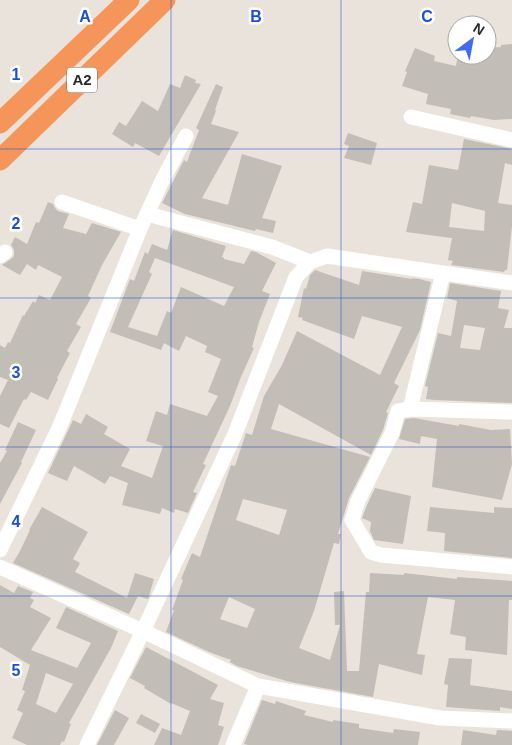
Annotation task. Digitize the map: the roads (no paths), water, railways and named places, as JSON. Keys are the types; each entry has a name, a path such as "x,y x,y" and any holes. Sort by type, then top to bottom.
{"highway":[{"name":"A2","path":"0,123 129,0"},
{"name":"A2","path":"0,160 165,0"}],"street":[{"path":"411,117 512,140"},
{"path":"0,550 60,426 140,229 162,181 186,136"},
{"path":"62,202 140,229"},
{"path":"147,214 272,246 310,262"},
{"path":"86,745 143,631 235,434 296,276 310,262 327,256 512,282"},
{"path":"410,409 443,273"},
{"path":"512,412 410,409 398,411 392,434 358,501 352,520 371,552 381,555 512,567"},
{"path":"0,567 143,631 258,686 440,718 512,721"},
{"path":"233,745 258,686"}]}
